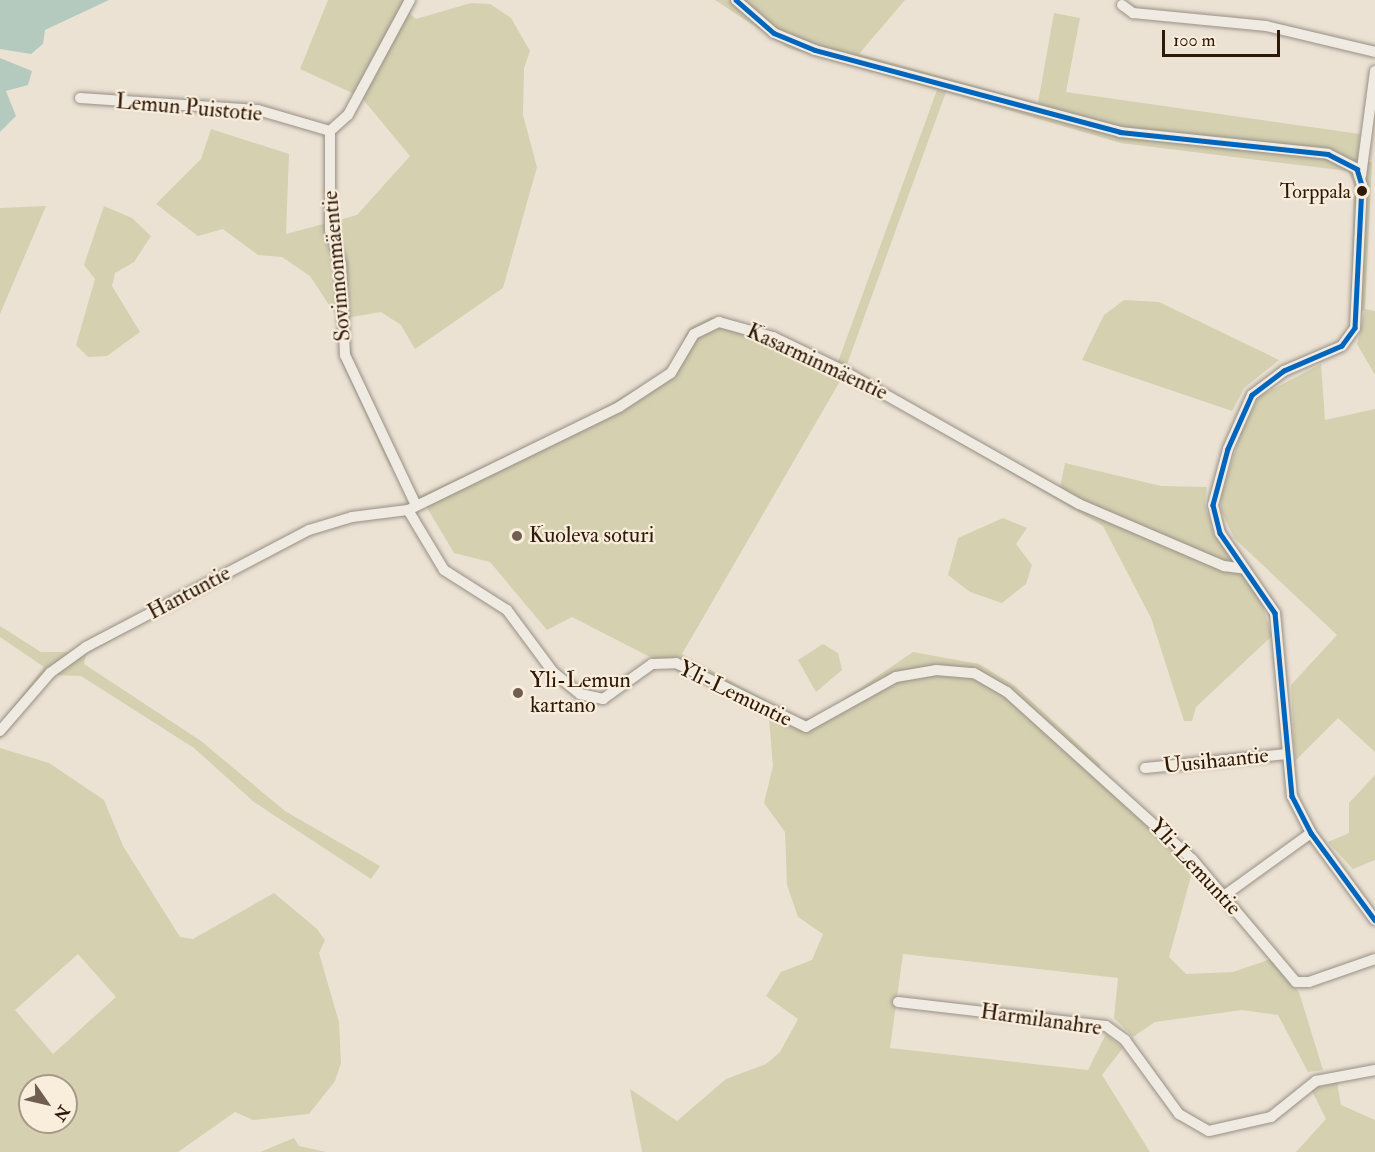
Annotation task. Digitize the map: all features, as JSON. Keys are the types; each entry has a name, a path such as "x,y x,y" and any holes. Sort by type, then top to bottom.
{"street":[{"path":"330,131 354,105 410,0"},
{"path":"726,0 744,9"},
{"path":"736,0 774,33 815,50 1090,124 1144,136 1328,154 1352,163 1361,177"},
{"path":"1122,5 1133,13 1257,24 1375,52"},
{"path":"1375,70 1361,177 1355,328 1342,346 1284,371 1251,395 1220,471 1214,519 1245,569 1266,597 1279,629 1292,796 1311,833 1375,920"},
{"name":"Lemun Puistotie","path":"80,98 258,110 330,131"},
{"name":"Sovinnonmäentie","path":"330,131 330,230 341,264 345,355 412,507"},
{"name":"Kasarminmäentie","path":"412,507 619,407 671,373 694,334 719,322 773,336 842,370 1079,504 1224,566 1245,569"},
{"name":"Hantuntie","path":"0,731 44,679 86,647 309,530 352,517 412,507"},
{"name":"Yli-Lemuntie","path":"412,507 444,570 507,610 553,672 591,699 615,693 652,664 676,663 806,727 826,720 877,685 916,672 956,670 992,681 1143,813 1225,895 1291,977 1309,982 1375,959"},
{"name":"Uusihaantie","path":"1145,768 1287,754"},
{"path":"1225,895 1311,833"},
{"name":"Harmilanahre","path":"898,1002 1106,1026 1125,1040 1179,1114 1209,1131 1270,1117 1316,1081 1375,1070"}],"shaded area":[{"path":"0,0 109,0 45,30 43,44 31,54 0,49"},
{"path":"328,0 414,0 410,14 416,19 471,3 490,4 511,18 530,51 524,68 523,115 537,167 503,288 415,349 401,325 381,312 345,318 354,364 398,463 390,467 341,361 335,314 310,276 282,257 258,255 223,229 198,236 156,204 201,159 211,129 289,154 286,234 357,215 410,156 361,97 300,69"},
{"path":"715,0 905,0 859,54 1038,103 1054,13 1080,18 1066,92 1360,134 1358,156 1372,163 1365,309 1375,311 1375,375 1357,344 1365,310 1351,314 1354,184 1348,171 1121,143 946,92 846,367 1060,487 1065,463 1161,486 1207,487 1205,503 1214,535 1261,600 1272,636 1196,707 1192,721 1184,721 1151,618 1103,526 843,376 682,654 795,717 815,719 913,652 979,664 1015,686 1101,765 1094,776 1193,869 1169,957 1186,974 1233,972 1271,959 1299,992 1323,1070 1308,1072 1278,1015 1242,1010 1155,1022 1133,1037 1114,1018 1118,978 903,954 890,1048 1088,1070 1106,1034 1123,1048 1102,1075 1150,1152 642,1152 630,1089 677,1121 726,1079 766,1064 780,1052 798,1019 766,996 781,972 812,960 823,934 798,917 787,885 785,832 764,803 773,766 769,718 572,617 547,630 490,562 454,553 420,496 588,417 671,368 689,328 711,317 775,332 838,362 937,90 788,48"},
{"path":"0,58 32,71 28,85 6,91 16,116 0,132"},
{"path":"46,206 0,314 0,208"},
{"path":"104,206 132,218 151,236 134,262 115,273 112,286 140,332 107,356 88,357 76,345 95,279 84,265"},
{"path":"1124,300 1159,302 1279,360 1244,388 1232,411 1082,360 1104,315"},
{"path":"1321,364 1325,420 1375,409 1375,752 1338,718 1295,761 1291,685 1337,635 1234,538 1221,510 1221,496 1242,429 1260,396"},
{"path":"1003,518 1027,528 1016,544 1032,565 1026,584 1002,603 970,592 948,575 958,538"},
{"path":"211,577 217,584 86,654 84,664 201,741 285,811 380,866 371,879 254,802 194,748 81,676 53,675 0,740 0,723 44,667 0,637 0,626 41,652 69,652"},
{"path":"823,644 838,653 842,670 816,692 798,660"},
{"path":"0,748 49,763 104,800 123,846 180,937 193,939 274,893 317,929 325,940 319,953 339,1022 341,1063 335,1081 309,1114 253,1120 235,1112 178,1152 0,1152","holes":["78,954 116,997 53,1054 15,1010"]},
{"path":"1375,775 1375,860 1353,869 1328,842 1349,833 1349,803"},
{"path":"1337,1082 1341,1105 1375,1120 1375,1152 1296,1152 1326,1119 1311,1089"},
{"path":"294,1138 299,1146 326,1152 260,1152"}],"transit line":[{"path":"736,0 774,33 815,50 1120,132 1328,154 1357,169 1362,185 1355,328 1342,346 1284,371 1252,395 1228,449 1213,505 1220,533 1275,613 1292,796 1311,833 1375,920"}],"place":[{"name":"Torppala","path":"1362,191"},
{"name":"Kuoleva soturi","path":"517,536"},
{"name":"Yli-Lemun kartano","path":"518,693"}]}
